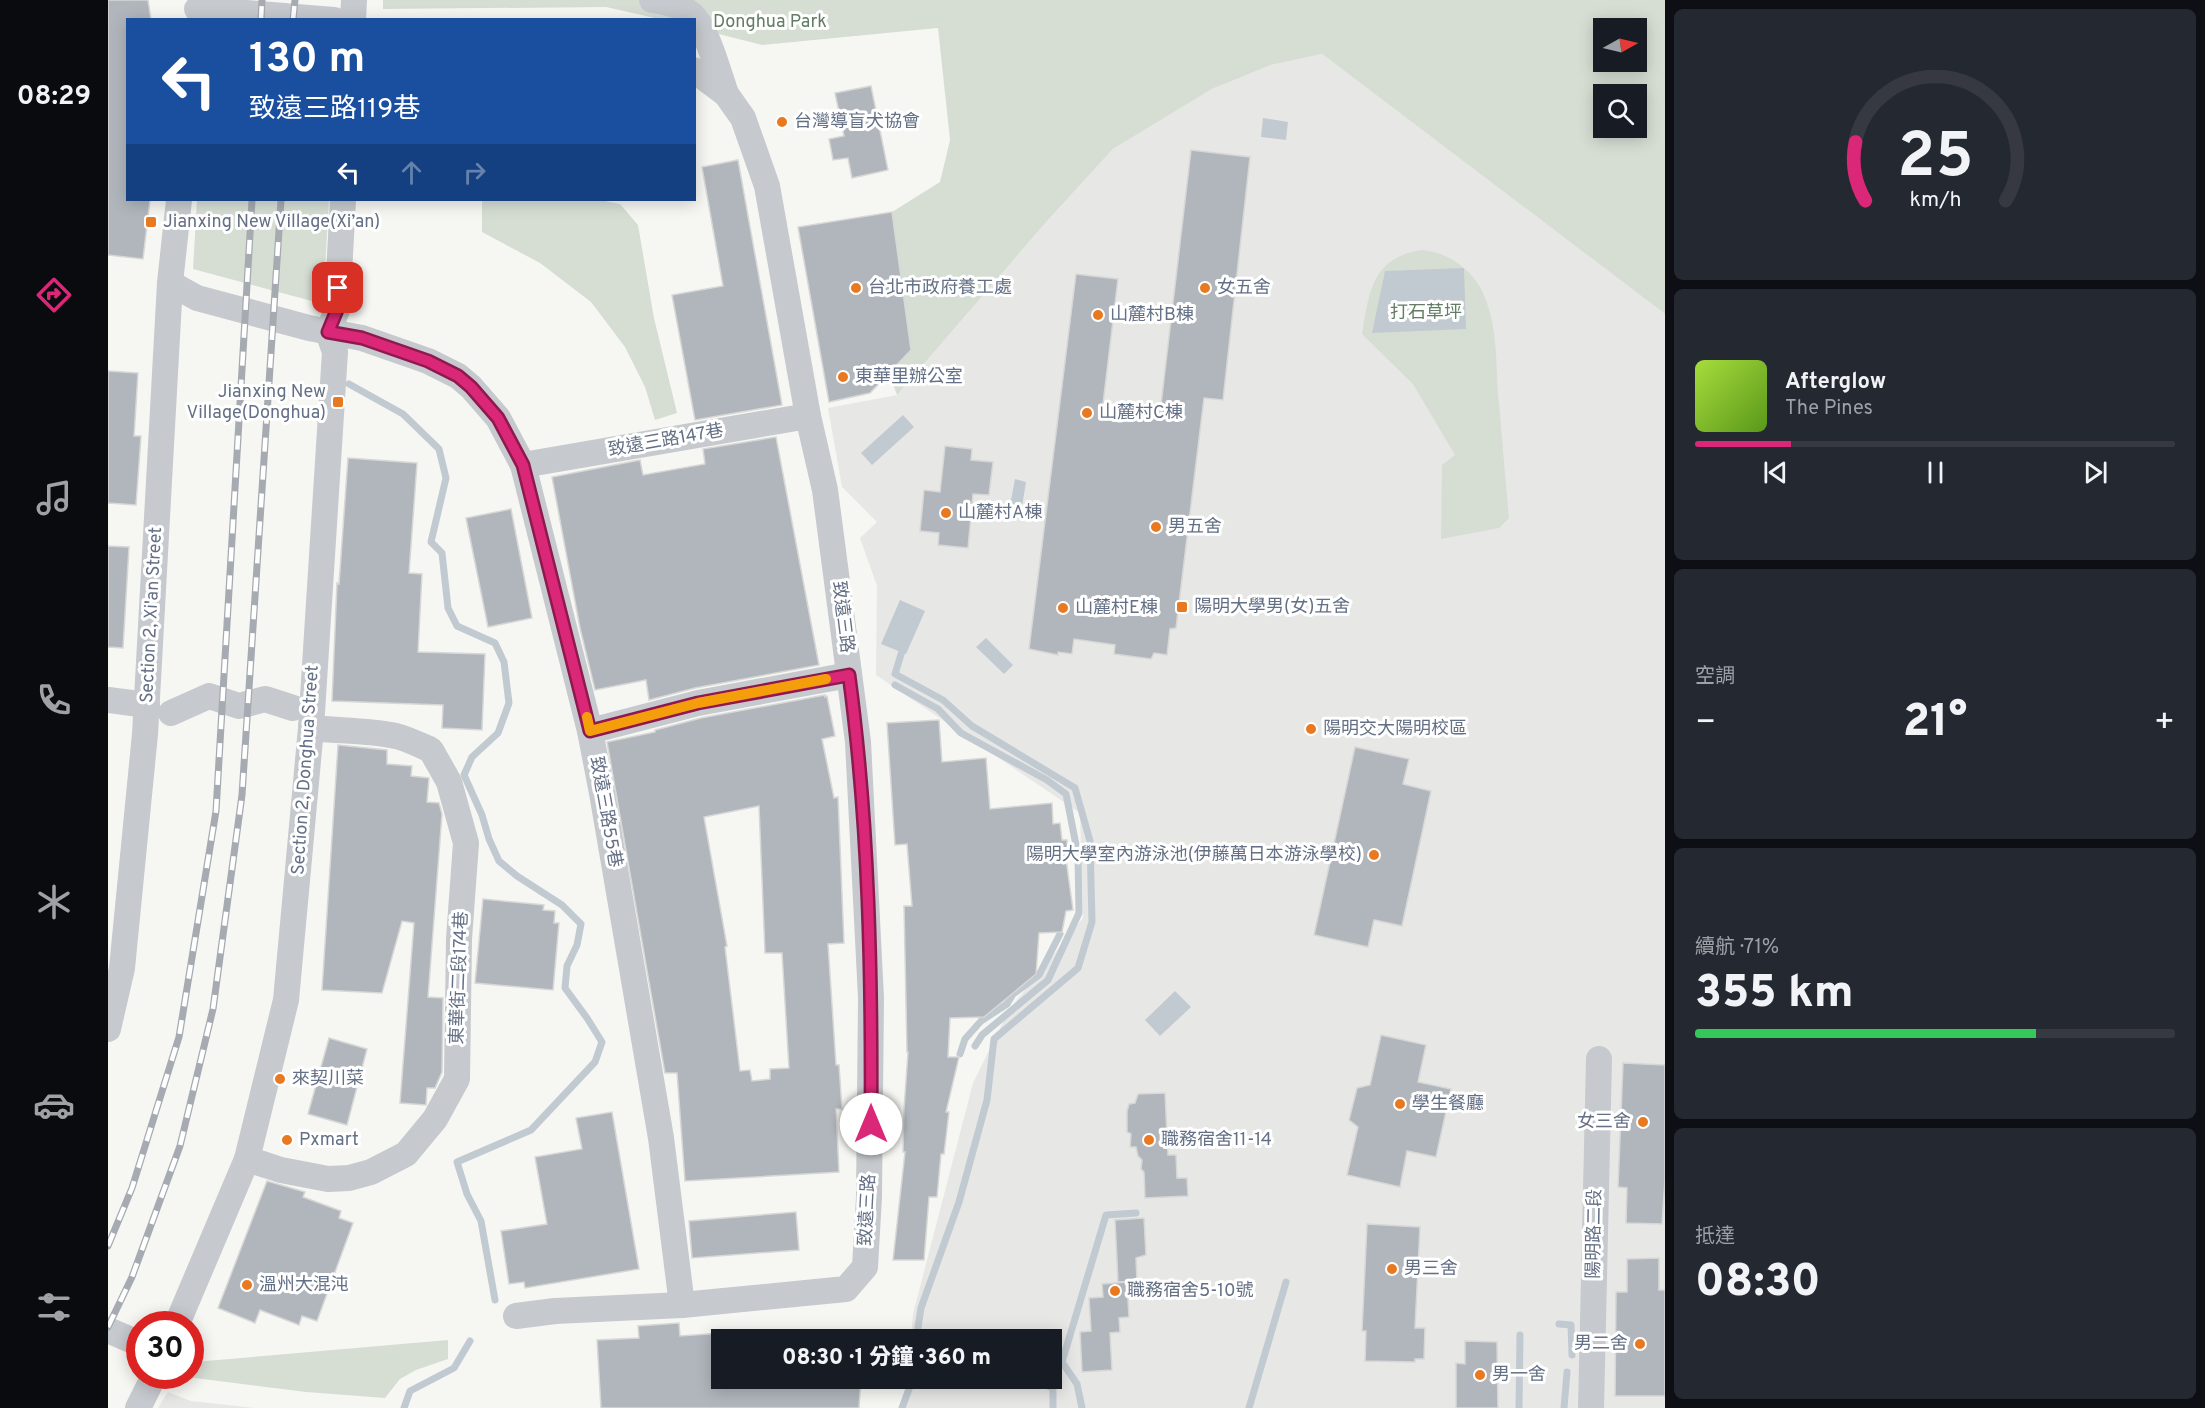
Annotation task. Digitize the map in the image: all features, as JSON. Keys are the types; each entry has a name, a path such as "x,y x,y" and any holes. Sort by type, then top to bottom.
{"street":[{"path":"353,18 354,0"},
{"path":"652,0 669,2 696,18"},
{"path":"197,10 307,18"},
{"path":"696,19 706,39 726,94"},
{"name":"致遠三路","path":"516,1316 555,1311 682,1305 846,1289 865,1267 870,1186 872,998 863,794 825,490 808,416 767,186 743,118 726,94 696,72"},
{"name":"Section 2, Xi'an Street","path":"108,1029 122,968 159,709 147,678 170,283 179,201"},
{"path":"328,332 337,310 343,201"},
{"name":"致遠三路55巷","path":"170,283 197,298 328,332 362,338 428,361 458,376 471,387 498,418 523,465 590,731 661,1138 682,1305"},
{"name":"Section 2, Donghua Street","path":"182,1311 247,1158 286,1000 311,728 335,352 328,332"},
{"name":"致遠三路147巷","path":"523,465 808,416"},
{"path":"590,731 698,703 849,675"},
{"path":"108,700 159,709 209,696 239,706 265,699 293,708"},
{"name":"東華街二段174巷","path":"247,1158 281,1170 328,1179 350,1178 371,1172 406,1154 435,1119 457,1079 459,939 466,843 449,782 431,750 396,736 311,728"},
{"name":"陽明路二段","path":"1591,1408 1599,1059"},
{"path":"108,1330 126,1338"},
{"path":"138,1408 148,1389"}],"shaded area":[{"name":"陽明交大陽明校區","path":"1322,54 1665,314 1665,1408 905,1408 906,1389 1062,1389 1062,1329 912,1329 913,1314 973,1083 1009,1010 1083,918 1080,813 876,675 877,586 860,538 877,522 842,487 828,408 897,395 1047,221 1113,149 1212,89 1271,65"},
{"path":"1263,118 1288,122 1286,140 1261,137"},
{"path":"1464,268 1466,329 1372,333 1385,271"},
{"path":"903,415 914,427 872,465 861,453"},
{"path":"1015,479 1026,482 1020,519 1008,516"},
{"path":"900,600 925,611 906,654 881,644"},
{"path":"986,638 1013,665 1004,674 976,647"},
{"path":"1175,991 1191,1007 1160,1036 1145,1020"},
{"path":"168,1392 191,1401 255,1408 158,1408"}],"green space":[{"name":"Donghua Park","path":"383,0 1665,0 1665,314 1322,54 1271,65 1212,89 1113,149 1047,221 897,395 889,373 911,350 892,212 940,182 950,140 938,28 762,45 696,28 696,18 655,18 606,7 383,9"},
{"path":"197,201 329,201 323,304 193,269"},
{"path":"482,201 604,201 620,204 638,225 654,318 677,413 655,420 645,387 625,347 591,302 540,263 482,232"},
{"name":"打石草坪","path":"1422,250 1440,254 1456,262 1476,281 1486,301 1495,340 1509,518 1499,528 1441,539 1442,465 1455,455 1413,384 1362,334 1371,291 1383,269 1393,260 1405,254"},
{"path":"448,1340 448,1359 416,1370 400,1379 385,1398 306,1392 204,1379 204,1361"}],"building":[{"path":"108,0 148,0 151,18 126,18 126,201 150,201 143,259 108,255"},
{"path":"871,86 888,170 852,178 848,158 833,160 829,139 844,136 835,93"},
{"path":"1191,150 1250,157 1223,400 1204,398 1176,628 1170,629 1167,655 1154,653 1151,659 1114,654 1115,645 1074,639 1072,654 1058,652 1058,655 1029,649 1076,274 1118,279 1102,412 1153,419 1154,412 1160,413"},
{"path":"738,160 782,405 695,420 672,295 723,286 702,167"},
{"name":"台北市政府養工處","path":"892,212 911,350 870,393 829,402 798,227"},
{"path":"108,371 138,373 134,436 141,436 136,505 108,503"},
{"path":"776,437 819,665 695,688 649,700 646,680 595,690 580,628 552,477 640,460 643,475 705,464 703,449"},
{"name":"山麓村A棟","path":"945,446 972,449 971,460 993,462 989,495 973,494 968,548 938,545 939,533 920,531 924,490 940,492"},
{"path":"348,458 417,463 409,573 422,574 418,652 485,654 482,730 442,728 443,705 332,701 337,583 339,584"},
{"path":"511,509 532,618 488,627 466,518"},
{"path":"108,546 129,547 123,648 108,647"},
{"path":"827,696 835,736 822,739 834,798 838,797 844,943 828,944 836,1065 839,1065 842,1109 836,1109 839,1172 685,1181 677,1073 665,1073 607,742 655,732 655,730 701,718","holes":["759,806 765,953 782,953 789,1068 770,1069 770,1079 752,1081 750,1070 740,1071 725,947 727,946 704,817"]},
{"path":"939,720 942,762 986,758 990,809 1052,803 1053,824 1060,823 1062,840 1067,840 1068,858 1066,859 1073,910 1066,911 1062,932 1039,933 1036,974 984,1017 950,1018 948,1057 959,1057 946,1112 949,1112 944,1154 941,1154 937,1197 929,1197 924,1260 893,1260 905,1152 903,1152 904,1109 908,1052 904,906 912,906 907,844 895,845 887,723"},
{"path":"338,745 387,750 387,764 412,766 411,776 429,778 427,802 439,803 442,814 428,997 443,998 442,1072 435,1088 427,1088 426,1105 400,1103 414,923 402,921 382,993 322,990"},
{"name":"陽明大學室內游泳池(伊藤萬日本游泳學校)","path":"1355,747 1409,759 1403,784 1431,791 1402,926 1374,920 1368,947 1314,935"},
{"path":"483,899 544,905 543,910 555,911 554,923 559,923 553,990 475,983"},
{"name":"學生餐廳","path":"1381,1035 1426,1045 1418,1082 1451,1089 1436,1157 1407,1151 1400,1187 1347,1175 1358,1127 1349,1120 1357,1088 1370,1085"},
{"path":"329,1038 367,1049 347,1125 308,1114"},
{"name":"女三舍","path":"1623,1063 1665,1065 1665,1180 1662,1224 1626,1223 1627,1188 1618,1187"},
{"name":"職務宿舍11-14","path":"1165,1093 1168,1155 1176,1155 1177,1178 1187,1178 1188,1196 1145,1198 1142,1160 1138,1156 1136,1147 1130,1147 1131,1134 1127,1132 1127,1111 1129,1104 1135,1103 1138,1094"},
{"path":"612,1112 639,1269 525,1288 524,1282 509,1284 501,1231 547,1224 535,1157 582,1149 576,1118"},
{"path":"267,1181 305,1192 303,1197 341,1211 339,1218 353,1223 317,1321 302,1316 299,1325 260,1310 255,1323 218,1308"},
{"path":"796,1212 799,1250 692,1258 689,1221"},
{"path":"1144,1218 1146,1255 1136,1258 1137,1281 1118,1282 1115,1220"},
{"name":"男三舍","path":"1367,1224 1420,1227 1415,1328 1425,1328 1424,1359 1415,1359 1415,1362 1365,1361 1366,1331 1362,1331"},
{"name":"男二舍","path":"1659,1258 1659,1290 1665,1290 1665,1396 1615,1396 1616,1292 1627,1292 1627,1259"},
{"path":"1127,1282 1129,1317 1119,1318 1120,1332 1110,1333 1112,1370 1082,1372 1080,1332 1091,1331 1089,1298 1103,1297 1102,1284"},
{"path":"679,1323 680,1336 711,1334 711,1389 860,1389 859,1408 601,1408 597,1340 639,1338 638,1326"},
{"name":"男一舍","path":"1465,1341 1497,1342 1498,1408 1456,1408 1456,1363 1465,1364"}],"waterway":[{"path":"349,384 403,414 439,449 446,478 431,542 442,553 448,608 457,626 495,643 504,662 509,703 498,733 472,757 464,775 499,861 517,876 562,905 581,924 577,945 567,966 565,988 602,1042 595,1062 531,1130 457,1162 467,1194 481,1221 495,1300"},
{"path":"902,651 895,674 943,700 972,726 1075,788 1090,841 1092,922 1078,968 994,1039 987,1100 959,1202 921,1308 918,1329"},
{"path":"895,685 938,709 961,733 1047,780 1066,794 1078,855 1079,913 1048,980 982,1035 975,1046"},
{"path":"960,1054 965,1039 981,1021 1007,1004 1013,994 1039,975 1060,934"},
{"path":"1082,1408 1077,1384 1062,1362 1106,1215 1136,1213"},
{"path":"1249,1408 1286,1282"},
{"path":"1559,1324 1571,1325 1572,1355"},
{"path":"1519,1408 1520,1335"},
{"path":"404,1408 410,1391 454,1368 470,1341"},
{"path":"1564,1408 1567,1372"},
{"path":"902,1408 909,1389"},
{"path":"1053,1389 1053,1408"}],"railway":[{"path":"261,18 262,0"},
{"path":"293,18 295,0"},
{"path":"108,1246 132,1188 179,1037 216,811 252,201"},
{"path":"108,1327 132,1277 180,1146 213,1009 242,795 281,201"}],"slow traffic":[{"path":"587,717 590,731 698,703 826,679"}],"place":[{"name":"台灣導盲犬協會","path":"782,122"},
{"name":"Jianxing New Village(Xi’an)","path":"151,222"},
{"name":"台北市政府養工處","path":"856,288"},
{"name":"女五舍","path":"1205,288"},
{"name":"山麓村B棟","path":"1098,315"},
{"name":"東華里辦公室","path":"843,377"},
{"name":"Jianxing New Village(Donghua)","path":"338,402"},
{"name":"山麓村C棟","path":"1087,413"},
{"name":"山麓村A棟","path":"946,513"},
{"name":"男五舍","path":"1156,527"},
{"name":"陽明大學男(女)五舍","path":"1182,607"},
{"name":"山麓村E棟","path":"1063,608"},
{"name":"陽明交大陽明校區","path":"1311,729"},
{"name":"陽明大學室內游泳池(伊藤萬日本游泳學校)","path":"1374,855"},
{"name":"來契川菜","path":"280,1079"},
{"name":"學生餐廳","path":"1400,1104"},
{"name":"女三舍","path":"1643,1122"},
{"name":"Pxmart","path":"287,1140"},
{"name":"職務宿舍11-14","path":"1149,1140"},
{"name":"男三舍","path":"1392,1269"},
{"name":"溫州大混沌","path":"247,1285"},
{"name":"職務宿舍5-10號","path":"1115,1291"},
{"name":"男二舍","path":"1640,1344"},
{"name":"男一舍","path":"1480,1375"}],"route":[{"path":"338,288 337,310 328,332 362,338 428,361 458,376 471,387 498,418 523,465 590,731 698,703 849,675 863,794 872,998 871,1124"}]}
